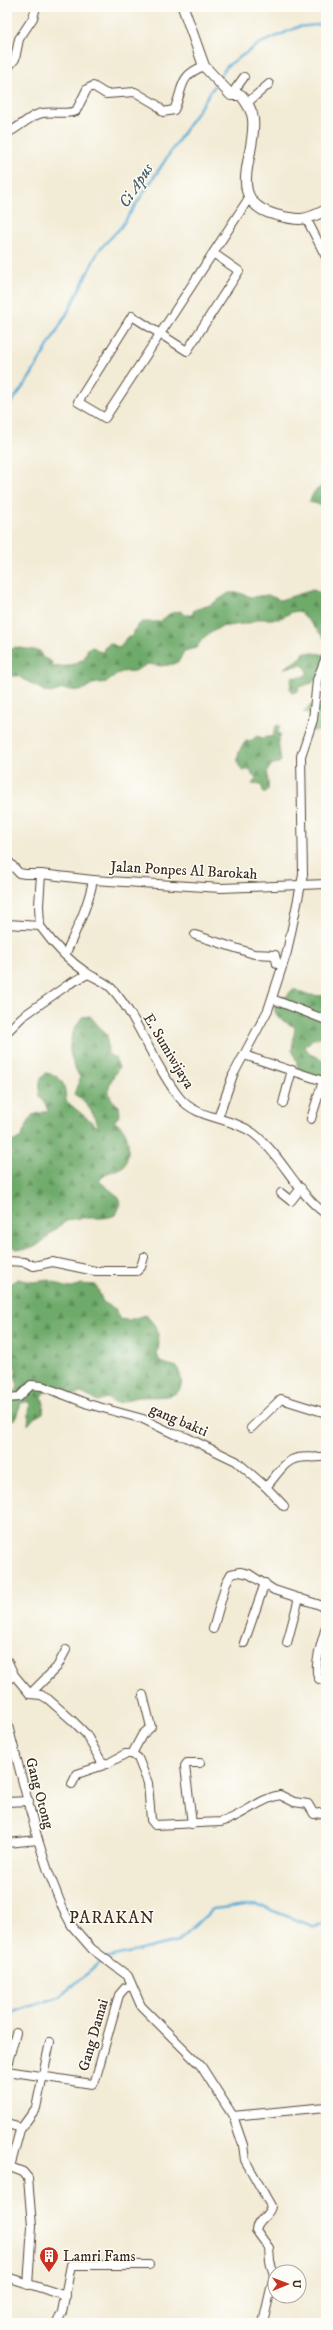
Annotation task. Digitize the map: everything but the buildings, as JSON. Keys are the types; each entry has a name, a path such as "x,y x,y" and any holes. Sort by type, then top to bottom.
{"street":[{"path":"7,69 15,59 19,38 33,18 36,7"},
{"path":"183,7 204,66 231,96"},
{"path":"7,133 16,129 28,119 43,113 70,113 76,111 87,89 94,86 106,94 135,92 157,105 163,112 174,110 181,86 186,76 204,66"},
{"path":"231,96 244,77"},
{"path":"247,103 269,84"},
{"path":"231,96 241,95 247,103 253,120 246,175 249,198 254,206 265,212 289,219 308,220 326,210"},
{"path":"213,253 239,271 187,351 160,334 132,316 78,402 105,418 160,334 213,253 249,198"},
{"path":"308,220 326,257"},
{"path":"218,1118 233,1075 263,1020 272,999 283,964 295,914 303,863 301,756 313,720 318,680 326,657"},
{"name":"Jalan Ponpes Al Barokah","path":"7,860 19,873 93,880 221,888 265,888 326,884"},
{"path":"7,924 40,926 39,905 41,874"},
{"path":"65,955 80,918 87,908 93,880"},
{"name":"E. Sumiwijaya","path":"40,926 50,940 65,955 88,974 104,980 125,1005 179,1097 188,1107 237,1124 253,1133 326,1214"},
{"path":"195,935 254,954 275,955 276,963 283,964"},
{"path":"7,1032 22,1017 69,984 88,974"},
{"path":"272,999 326,1020"},
{"path":"244,1055 324,1081 311,1119"},
{"path":"283,1103 292,1070"},
{"path":"281,1193 291,1201 301,1188"},
{"path":"7,1261 24,1262 34,1266 52,1262 95,1271 137,1271 141,1267 144,1257"},
{"name":"gang bakti","path":"7,1398 19,1397 31,1385 42,1386 88,1404 143,1419 231,1458 244,1466 266,1487"},
{"path":"251,1428 281,1399 326,1413"},
{"path":"284,1506 266,1487 291,1461 298,1458 319,1458 326,1455"},
{"path":"213,1629 226,1582 231,1574 244,1573 265,1583 274,1590 320,1605 326,1611"},
{"path":"244,1643 265,1583"},
{"path":"287,1643 300,1598"},
{"path":"326,1627 321,1643 316,1674 319,1679 326,1681"},
{"path":"30,1694 57,1667 66,1650"},
{"path":"7,1660 14,1675 30,1694 41,1695 48,1698 74,1720 86,1734 101,1760 107,1764"},
{"path":"7,1681 14,1675"},
{"path":"132,1754 142,1735 150,1727 143,1695"},
{"name":"Gang Otong","path":"7,1722 29,1801 38,1840 7,1843"},
{"path":"72,1784 77,1774 107,1764 125,1754 132,1754 138,1758 148,1783 151,1820 155,1825 192,1824 232,1819 258,1803 280,1795 294,1802 308,1804 314,1814 326,1812"},
{"path":"192,1824 185,1766 187,1764 200,1763"},
{"path":"7,1802 29,1801"},
{"path":"38,1840 63,1909 72,1926 92,1949 110,1965 128,1976 131,1986 141,2006 189,2052 201,2066 233,2116 243,2144 245,2160 271,2206 270,2210 258,2223 256,2230 269,2248 270,2262 274,2276 263,2323"},
{"name":"Gang Damai","path":"7,2071 81,2083 92,2084 95,2082 119,1995 125,1988 131,1986"},
{"path":"7,2065 16,2033"},
{"path":"28,2285 32,2226 28,2178 23,2172 9,2168 14,2143 21,2128 36,2108 50,2042"},
{"path":"233,2116 326,2107"},
{"path":"7,2124 21,2128"},
{"path":"57,2323 62,2312 66,2296 71,2265 149,2265"},
{"path":"7,2277 66,2296"}],"green space":[{"path":"326,483 325,511 318,504 309,502 314,492"},
{"path":"313,590 326,595 326,640 299,611 292,612 279,619 258,619 250,623 220,627 204,637 196,648 184,651 179,661 174,664 161,666 148,664 135,671 121,672 107,682 92,684 81,691 63,689 50,693 18,676 7,676 7,653 15,647 40,651 42,657 52,662 51,667 68,666 84,659 88,648 94,647 98,651 103,652 105,646 110,643 120,648 126,638 132,636 137,626 142,622 160,622 169,614 180,611 185,615 192,615 194,610 210,605 229,593 240,593 251,597 268,595 280,600"},
{"path":"304,652 322,654 326,657 326,675 322,674 312,683 299,687 298,691 292,693 290,688 292,677 303,677 307,674 307,669 302,665 284,668 302,657"},
{"path":"311,705 326,709 326,730 312,731 311,714 303,712"},
{"path":"278,725 280,726 278,732 281,735 278,742 281,761 271,765 268,770 268,790 264,793 261,785 252,784 256,779 252,775 250,769 243,771 240,768 238,756 243,744 246,741 252,740 257,736 263,738 273,736 275,727"},
{"path":"293,989 310,995 326,996 326,1038 313,1039 305,1047 310,1054 326,1061 326,1085 297,1069 297,1062 292,1050 295,1027 281,1019 274,1009 276,997 286,997"},
{"path":"90,1016 107,1035 108,1054 115,1058 119,1067 109,1088 109,1092 111,1097 119,1106 120,1115 114,1122 120,1125 124,1130 128,1142 128,1155 124,1167 105,1174 99,1181 119,1197 120,1206 116,1215 110,1217 79,1218 67,1221 34,1247 27,1250 18,1249 7,1245 7,1145 21,1137 32,1115 48,1111 45,1103 39,1096 40,1080 46,1073 52,1074 60,1079 64,1086 66,1101 99,1128 89,1108 74,1094 80,1078 70,1054 70,1040 76,1026 82,1017"},
{"path":"18,1279 33,1282 49,1280 65,1287 73,1288 80,1284 96,1285 103,1302 117,1310 119,1319 129,1320 145,1315 153,1323 159,1338 157,1354 160,1362 177,1367 181,1378 181,1386 178,1391 166,1396 136,1397 120,1403 107,1398 98,1401 81,1393 62,1398 48,1388 42,1396 44,1404 43,1413 34,1418 28,1425 30,1401 21,1403 15,1420 7,1419 7,1409 18,1386 15,1377 16,1369 7,1354 7,1289 11,1283"}],"waterway":[{"name":"Ci Apus","path":"219,78 227,66 259,44 298,27 326,24"},
{"name":"Ci Apus","path":"7,409 30,377 70,308 99,250 121,227 217,82"},
{"path":"7,2014 59,1997 106,1958 178,1941 213,1909 255,1904 315,1927 326,1922"}],"place":[{"name":"Lamri Fams","path":"49,2273"}],"district":[{"name":"PARAKAN","path":"112,1917"}]}
